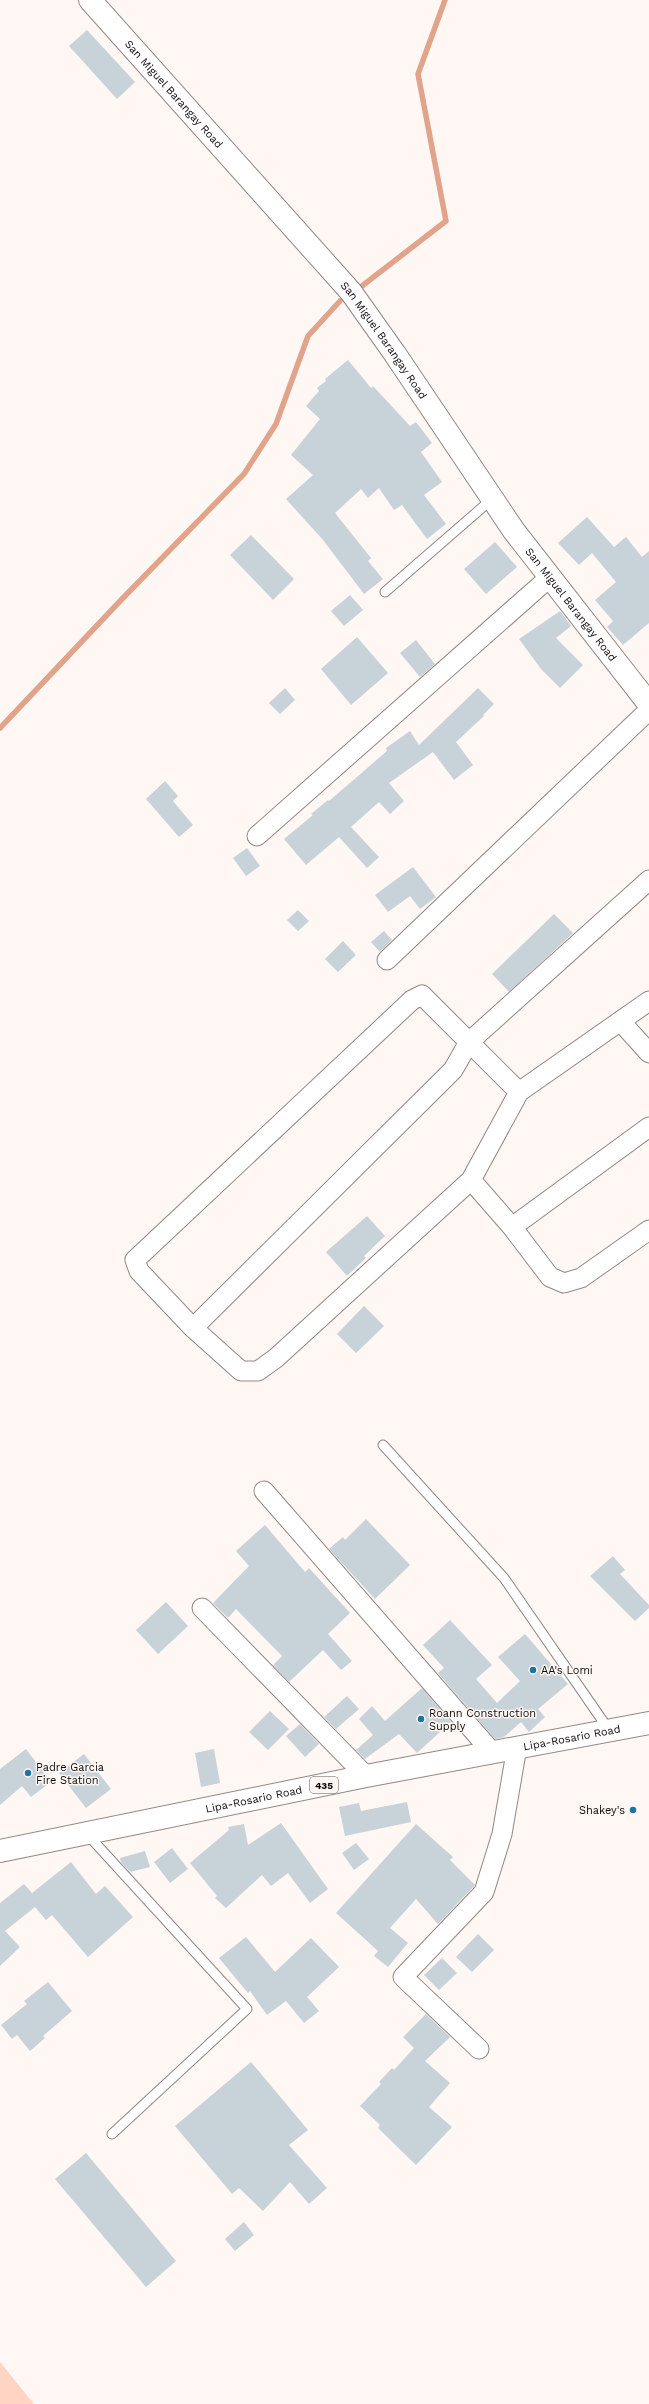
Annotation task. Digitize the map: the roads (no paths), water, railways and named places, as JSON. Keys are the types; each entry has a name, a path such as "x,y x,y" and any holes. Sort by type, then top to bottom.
{"street":[{"name":"San Miguel Barangay Road","path":"90,0 351,292 396,354 492,499 550,578 649,704"},
{"path":"257,836 550,578"},
{"path":"388,960 649,710"},
{"path":"194,1328 452,1070 469,1042 649,880"},
{"path":"519,1092 422,995 412,1000 135,1260 139,1271 194,1328 241,1371 258,1371 276,1358 471,1180 519,1092 649,1002"},
{"path":"621,1022 649,1053"},
{"path":"512,1227 649,1127"},
{"path":"471,1180 512,1227 550,1277 564,1283 581,1278 649,1230"},
{"path":"264,1491 492,1752"},
{"path":"202,1608 366,1776"},
{"name":"Lipa-Rosario Road","path":"0,1851 366,1776 649,1723"},
{"path":"479,2049 403,1977 484,1892 502,1834 516,1747"}],"lane":[{"path":"385,592 492,499"},
{"path":"383,1445 504,1578 609,1731"},
{"path":"87,1834 247,2009 112,2134"}],"waterway":[{"path":"362,286 446,221 418,74 445,0"},
{"path":"0,728 122,599 244,474 276,424 308,336 340,301"}],"place":[{"name":"AA's Lomi","path":"533,1670"},
{"name":"Roann Construction Supply","path":"421,1719"},
{"name":"Padre Garcia Fire Station","path":"28,1773"},
{"name":"Shakey's","path":"633,1810"}]}
